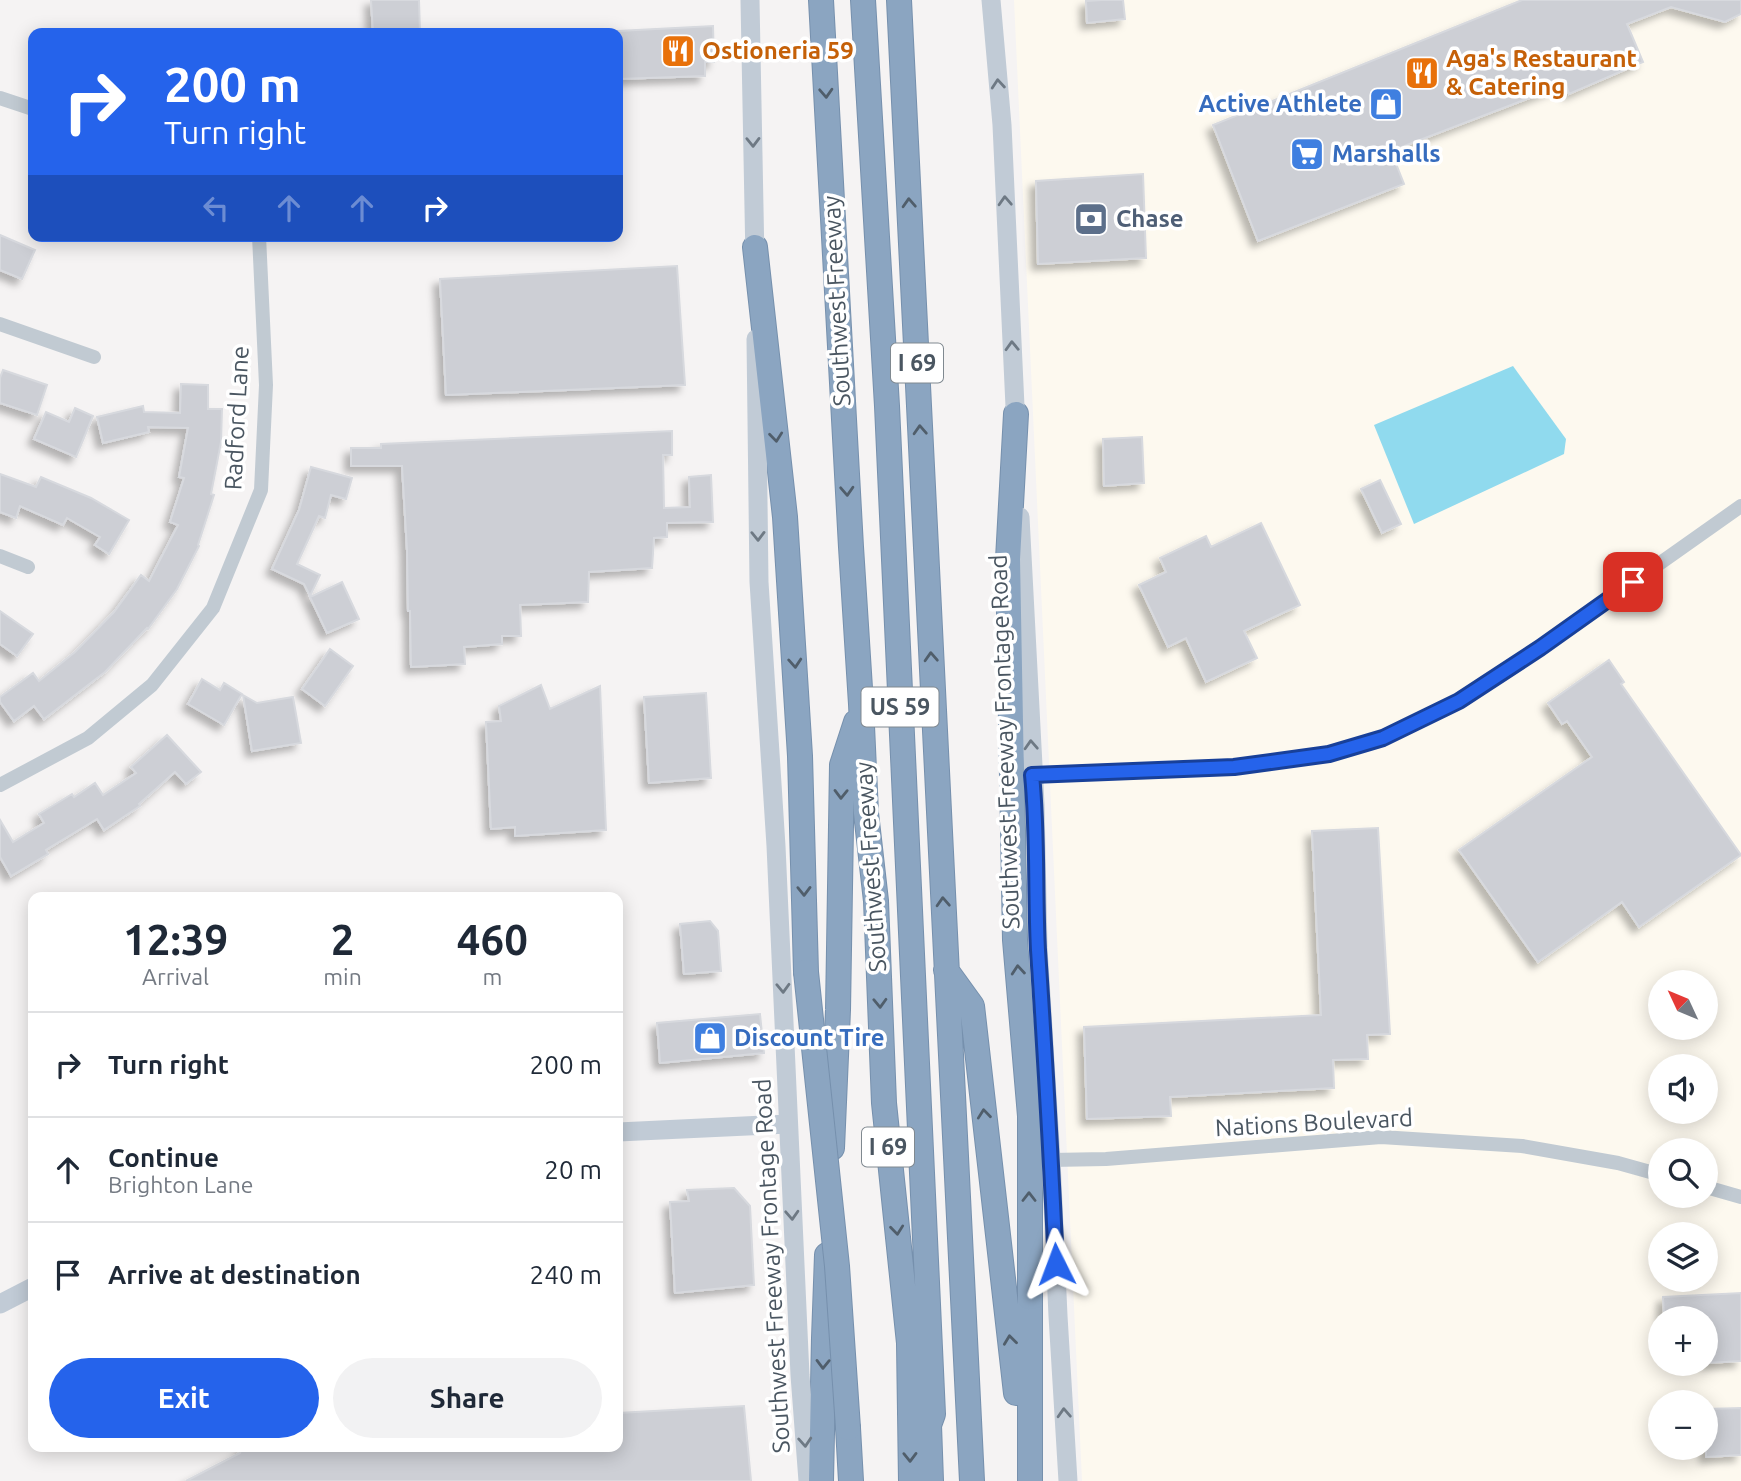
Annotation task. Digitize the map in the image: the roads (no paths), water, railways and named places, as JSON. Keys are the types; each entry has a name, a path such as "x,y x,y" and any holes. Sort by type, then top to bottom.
{"highway":[{"name":"Southwest Freeway","path":"821,0 866,813 876,901 884,1103 909,1343 911,1481"},
{"name":"US 59","path":"863,0 887,420 933,1414"},
{"name":"I 69","path":"899,0 972,1481"},
{"path":"755,247 785,517 800,755 806,972 837,1266 851,1481"},
{"path":"1016,414 1008,559 1015,940 1030,1116 1028,1481"},
{"path":"821,1481 824,1338 838,1010 842,765 861,704"},
{"path":"946,970 972,1006 1028,1481"},
{"path":"931,1481 929,1425 933,1414"},
{"path":"933,1414 940,1424 943,1481"}],"main road":[{"name":"Southwest Freeway Frontage Road","path":"750,0 760,582 776,846 807,1481"},
{"name":"Southwest Freeway Frontage Road","path":"991,0 1002,125 1035,804 1038,948 1068,1481"},
{"path":"623,1132 788,1124"},
{"path":"0,1304 28,1290"}],"street":[{"path":"0,98 28,107"},
{"name":"Radford Lane","path":"0,785 88,738 152,685 213,608 261,490 266,385 259,242"},
{"path":"0,324 94,357"},
{"path":"1032,775 1234,767 1329,754 1383,738 1431,716 1485,684 1551,641 1741,506"},
{"path":"0,556 28,567"},
{"name":"Nations Boulevard","path":"1051,1160 1106,1159 1381,1137 1522,1146 1618,1163 1648,1171"},
{"path":"1718,1191 1741,1197"}],"water":[{"path":"1513,366 1566,439 1564,454 1414,524 1374,425"}],"place":[{"name":"Ostioneria 59","path":"678,51"},
{"name":"Aga's Restaurant & Catering","path":"1422,73"},
{"name":"Active Athlete","path":"1386,104"},
{"name":"Marshalls","path":"1307,154"},
{"name":"Chase","path":"1091,219"},
{"name":"Discount Tire","path":"710,1038"}]}
